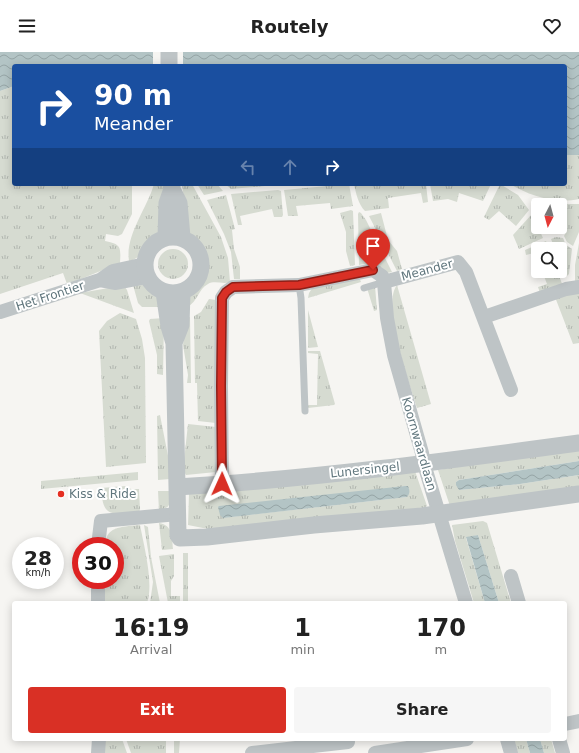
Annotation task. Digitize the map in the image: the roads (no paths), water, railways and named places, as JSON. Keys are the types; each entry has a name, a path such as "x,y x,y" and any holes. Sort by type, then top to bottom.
{"street":[{"path":"169,52 170,64"},
{"path":"172,186 167,203 174,237"},
{"path":"174,237 190,242 196,248 202,264 196,281 190,288 182,292 173,293 164,292 152,283 146,271 149,250 159,240 174,237"},
{"name":"Meander","path":"384,282 458,262 466,272 511,390"},
{"path":"222,484 222,298 226,292 233,287 299,285 373,270 382,276 384,282"},
{"name":"Het Frontier","path":"0,312 100,280 113,271 146,271"},
{"name":"Koornwaardlaan","path":"384,282 387,318 394,355 424,464 465,601"},
{"path":"484,317 566,289 579,288"},
{"path":"164,292 169,326 174,344 178,535 180,538 439,514 579,494"},
{"path":"174,344 181,325 182,292"},
{"name":"Lunersingel","path":"177,487 424,464 579,442"},
{"path":"99,537 101,521 178,514"},
{"path":"511,576 518,601"},
{"path":"98,589 98,601"},
{"path":"567,724 579,722"},
{"path":"98,741 98,753"},
{"path":"375,753 454,741"},
{"path":"508,741 511,753"},
{"path":"560,741 563,753"},
{"path":"252,753 349,745"}],"lane":[{"path":"364,288 384,282"},
{"path":"299,285 301,298 306,411"}],"water":[{"path":"0,52 579,52 579,155 567,155 567,64 12,64 12,87 0,91"},
{"path":"579,461 579,475 520,484 459,490 456,485 456,482 459,480"},
{"path":"408,486 409,489 407,497 223,518 220,515 218,507 219,506"},
{"path":"478,535 498,601 484,601 466,537"},
{"path":"527,741 541,741 544,753 530,753"}],"place":[{"name":"Kiss & Ride","path":"61,494"}]}
